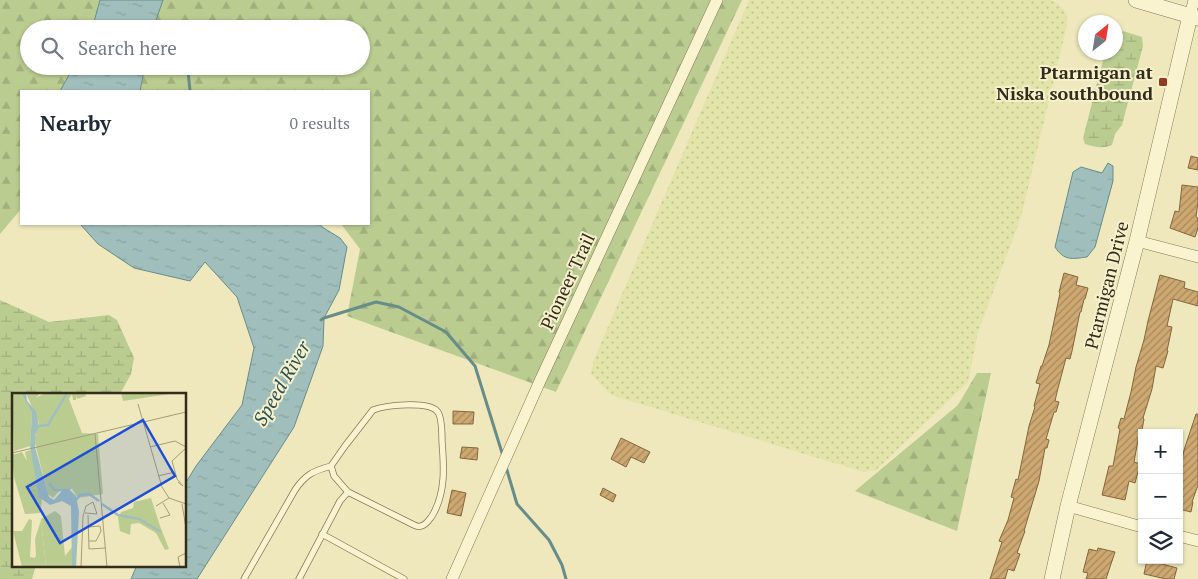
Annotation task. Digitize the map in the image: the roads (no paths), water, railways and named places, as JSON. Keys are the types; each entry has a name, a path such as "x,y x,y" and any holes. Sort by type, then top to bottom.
{"street":[{"name":"Pioneer Trail","path":"452,579 540,381 717,0"},
{"path":"1136,0 1194,17"},
{"name":"Ptarmigan Drive","path":"1052,579 1068,506 1194,17 1194,0"},
{"path":"1137,241 1198,258"},
{"path":"1068,506 1138,526"},
{"path":"1183,537 1198,541"}],"lane":[{"path":"244,579 301,481 317,470 331,466 373,410 379,407 421,405 436,410 439,415 444,479 438,503 428,522 422,526 414,525 348,492 334,476 331,466"},
{"path":"299,579 340,501 348,492"},
{"path":"322,534 404,579"}],"water":[{"path":"100,0 163,0 156,20 94,20"},
{"path":"69,75 143,75 140,90 61,90"},
{"path":"1108,163 1113,166 1113,181 1095,247 1087,257 1065,257 1055,247 1073,172 1081,167 1102,173"},
{"name":"Speed River","path":"81,225 321,225 340,238 347,247 339,290 324,318 323,346 294,427 197,579 131,579 137,566 186,566 186,482 242,405 254,348 237,297 205,262 190,281 134,268 98,244"}],"waterway":[{"path":"188,75 190,90"},
{"path":"321,320 376,302 399,307 446,332 475,366 503,456"},
{"path":"506,467 517,504 549,540 562,565 566,579"}],"place":[{"name":"Ptarmigan at Niska southbound","path":"1163,82"}]}
